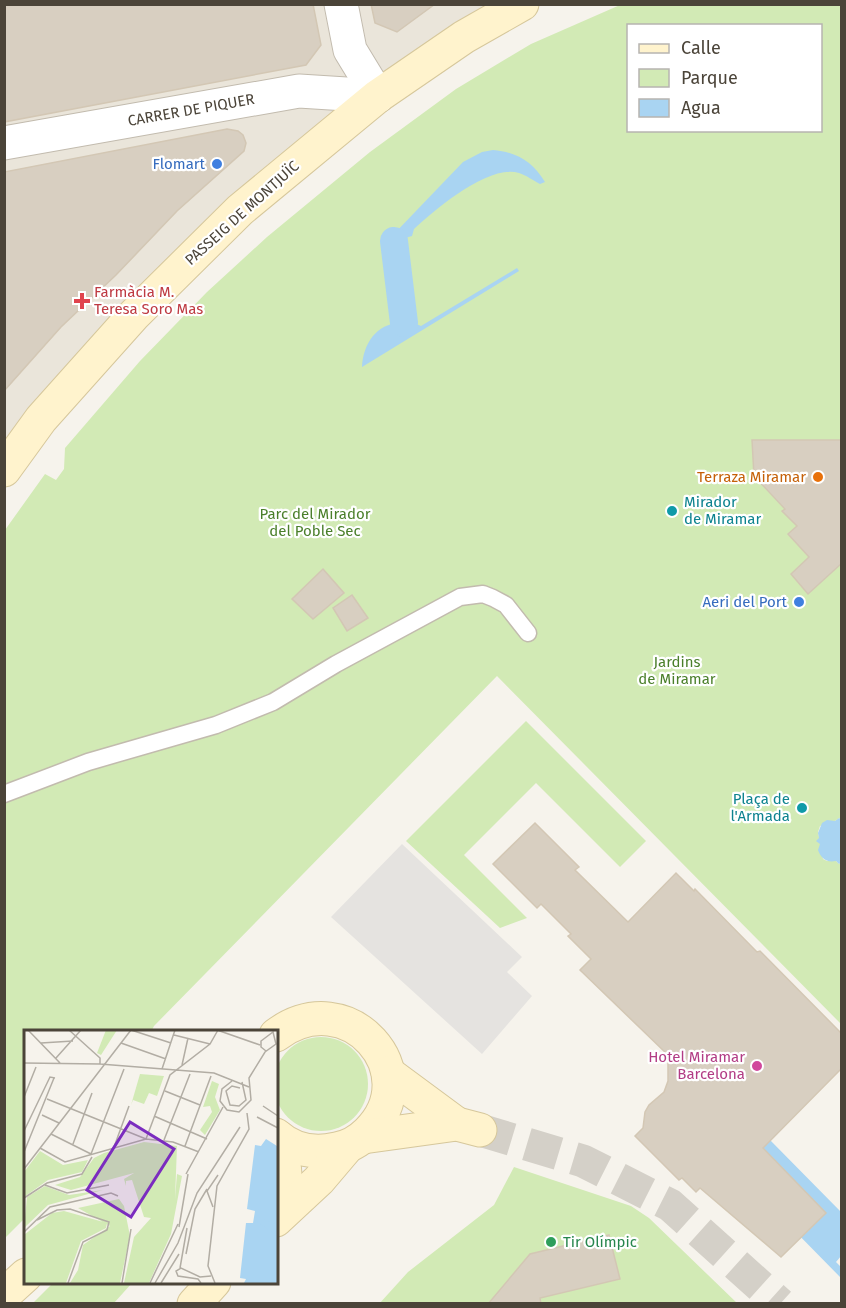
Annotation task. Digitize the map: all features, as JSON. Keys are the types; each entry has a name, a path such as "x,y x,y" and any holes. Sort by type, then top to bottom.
{"street":[{"path":"342,4 350,50 378,96"},
{"name":"PASSEIG DE MONTJUÏC","path":"4,470 41,418 134,315 240,210 378,96 464,37 522,4"},
{"name":"CARRER DE PIQUER","path":"4,143 299,91 378,96"},
{"path":"278,1034 289,1026 308,1019 328,1018 349,1024 368,1036 380,1052 388,1073 389,1090 385,1108 376,1124 278,1218"},
{"path":"278,1137 294,1147 312,1152 355,1142 468,1127 388,1073"},
{"path":"278,1140 286,1172 282,1198 278,1204"},
{"path":"4,1295 24,1277"},
{"path":"194,1304 212,1284"}],"lane":[{"path":"4,794 88,762 216,725 273,702 336,664 460,597 483,594 493,597 506,605 528,633"}],"shaded area":[{"path":"5,5 522,5 240,210 5,470"},
{"path":"402,844 522,957 507,972 532,996 482,1054 331,917"}],"green space":[{"name":"Parc del Mirador del Poble Sec","path":"620,5 841,5 842,820 839,818 820,826 818,832 823,859 836,861 839,864 841,862 841,1024 497,676 152,1030 24,1030 24,1219 5,1238 5,530 45,474 56,480 64,469 65,448 140,361 207,292 267,237 370,152 456,89 531,44"},
{"path":"526,721 646,841 620,867 536,783 464,855 527,918 500,928 406,841"},
{"path":"321,1037 339,1040 360,1058 367,1075 365,1102 354,1117 339,1128 321,1131 303,1128 288,1117 278,1104 278,1064 288,1051 303,1040"},
{"name":"Tir Olímpic","path":"514,1167 631,1206 649,1218 737,1303 379,1304 408,1272 494,1205"},
{"path":"52,1284 131,1284 114,1303 33,1303"}],"water":[{"path":"493,150 510,153 524,159 545,182 540,184 519,173 506,172 492,175 463,190 448,201 414,229 412,236 391,242 392,236 463,162 482,152"},
{"path":"517,268 519,271 362,367 365,350 373,336 385,326 410,323 421,326"},
{"path":"839,818 842,820 842,862 839,864 836,861 827,861 822,858 818,850 820,844 816,841 819,838 818,833 822,823"},
{"path":"770,1140 841,1212 841,1256 836,1262 841,1267 841,1278 787,1223 790,1220 805,1234 826,1213 762,1148"}],"building":[{"path":"4,4 313,4 321,45 306,65 4,122"},
{"path":"371,4 435,4 397,32 375,23"},
{"path":"227,129 238,131 243,135 246,143 244,151 177,211 116,275 61,327 4,391 4,172"},
{"path":"752,440 842,440 842,563 808,594 791,574 809,557 788,534 797,526 782,511 785,509 754,476"},
{"path":"323,569 344,593 313,619 292,599"},
{"path":"352,595 368,618 347,631 333,608"},
{"name":"Hotel Miramar Barcelona","path":"535,823 579,867 575,870 628,922 676,873 694,891 695,889 757,952 760,951 842,1034 842,1068 763,1148 826,1213 781,1257 700,1188 696,1192 682,1178 679,1180 635,1136 643,1128 645,1112 649,1105 664,1092 668,1081 668,1055 580,970 591,959 568,936 571,934 541,904 537,908 493,864"},
{"path":"609,1235 620,1279 540,1298 541,1304 488,1304 530,1254"}],"waterway":[{"path":"394,241 404,323"}],"tunnel":[{"path":"480,1130 583,1161 670,1205 780,1304"}],"place":[{"name":"Flomart","path":"217,164"},
{"name":"Farmàcia M. Teresa Soro Mas","path":"82,301"},
{"name":"Terraza Miramar","path":"818,477"},
{"name":"Mirador de Miramar","path":"672,511"},
{"name":"Aeri del Port","path":"799,602"},
{"name":"Plaça de l'Armada","path":"802,808"},
{"name":"Hotel Miramar Barcelona","path":"757,1066"},
{"name":"Tir Olímpic","path":"551,1242"}],"park label":[{"name":"Jardins de Miramar","path":"677,670"}]}
